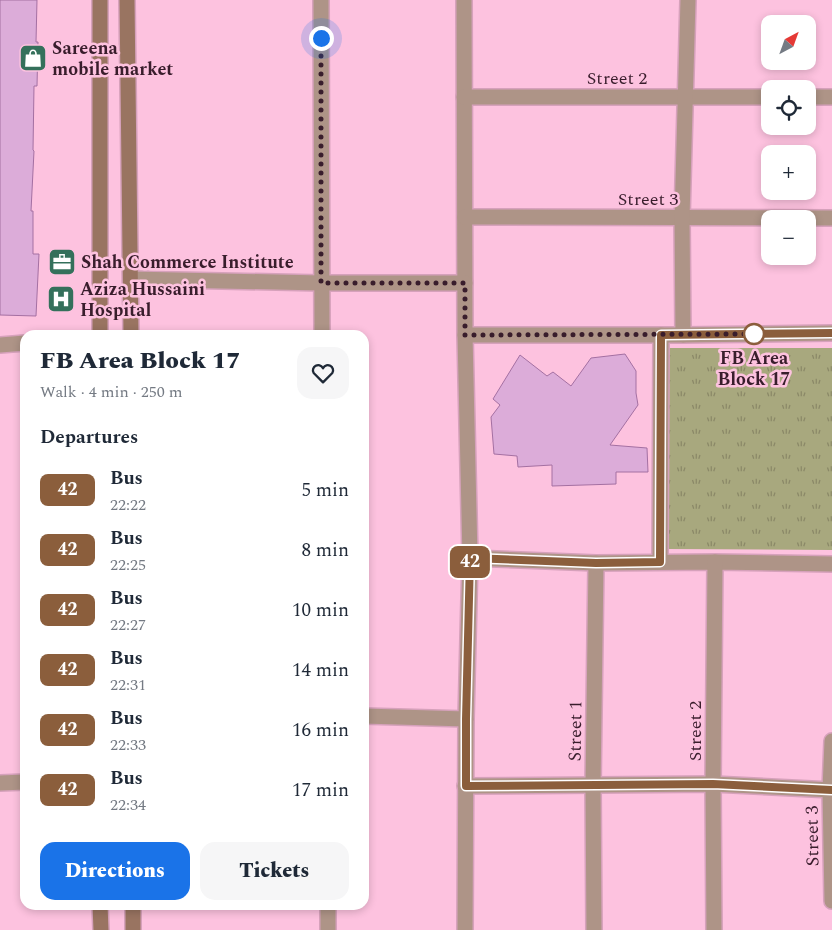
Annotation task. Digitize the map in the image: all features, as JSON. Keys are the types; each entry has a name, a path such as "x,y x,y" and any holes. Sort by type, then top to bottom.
{"main road":[{"path":"100,0 100,330"},
{"path":"127,0 131,330"},
{"path":"100,910 101,930"},
{"path":"133,910 133,930"}],"street":[{"path":"321,0 322,330"},
{"path":"464,0 465,335 470,558 466,719 465,930"},
{"path":"683,335 682,218 688,0"},
{"path":"816,96 832,96"},
{"name":"Street 2","path":"464,97 761,97"},
{"name":"Street 3","path":"464,217 832,218"},
{"path":"131,279 321,283 465,283"},
{"path":"465,335 832,333"},
{"path":"660,562 661,335"},
{"path":"0,345 20,343"},
{"path":"470,558 596,563 715,562 832,564"},
{"name":"Street 2","path":"714,930 715,562"},
{"name":"Street 1","path":"594,930 596,563"},
{"path":"369,716 466,719"},
{"name":"Street 3","path":"832,741 832,901"},
{"path":"0,782 20,782"},
{"path":"466,786 713,784 831,790"},
{"path":"328,910 328,930"}],"green space":[{"path":"668,348 832,348 832,550 668,549"}],"building":[{"path":"0,0 37,0 37,86 34,86 34,151 31,211 33,211 33,254 39,254 36,316 0,315"},
{"path":"625,354 636,371 638,405 610,445 647,448 648,472 616,472 616,484 552,486 552,465 518,467 517,456 494,454 491,417 500,405 493,399 520,355 547,376 553,372 571,386 591,358"}],"bus line":[{"name":"42","path":"832,333 661,335 660,562 596,563 470,558 466,786 713,784 832,790"}],"place":[{"name":"Sareena mobile market","path":"33,58"},
{"name":"Shah Commerce Institute","path":"62,262"},
{"name":"Aziza Hussaini Hospital","path":"61,299"},
{"name":"FB Area Block 17","path":"754,334"}],"route":[{"path":"321,38 321,283 465,283 465,335 757,334 754,334"}]}
